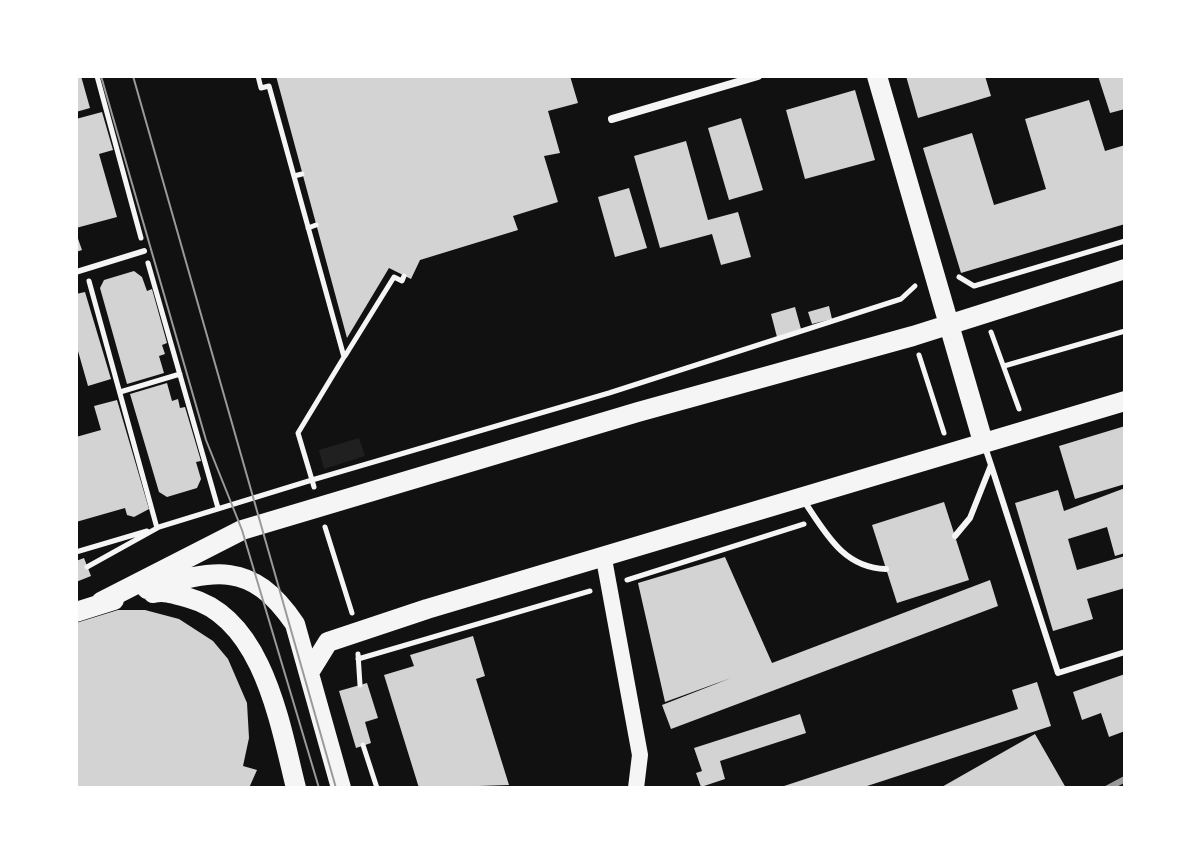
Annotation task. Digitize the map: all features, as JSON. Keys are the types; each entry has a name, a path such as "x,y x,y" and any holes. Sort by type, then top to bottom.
{"main road":[{"path":"877,76 983,442"},
{"path":"76,612 242,530 638,412 913,336 983,311 1125,269"},
{"path":"310,671 328,642 427,609 604,559 1125,401"},
{"path":"604,559 640,755 636,788"},
{"path":"101,602 196,575 228,574 259,583 281,603 295,624 341,788"},
{"path":"101,602 162,591 198,601 234,624 260,663 296,788"}],"street":[{"path":"612,119 758,76"}],"lane":[{"path":"76,272 144,251"},
{"path":"983,442 1058,673 1125,652"},
{"path":"955,536 970,518 991,465"},
{"path":"802,498 834,547 860,565 886,569"}],"path":[{"path":"97,76 218,508"},
{"path":"258,76 261,88 269,86 344,357"},
{"path":"294,176 302,174"},
{"path":"308,228 316,225"},
{"path":"85,269 159,527"},
{"path":"76,552 312,480 298,433 394,277 402,281 404,276"},
{"path":"974,286 1025,430"},
{"path":"901,299 951,452"},
{"path":"1004,366 1125,331"},
{"path":"120,392 180,374"},
{"path":"357,660 817,520"},
{"path":"87,567 159,527"},
{"path":"363,745 377,788"}],"shaded area":[{"path":"359,438 365,456 324,469 319,450"}],"building":[{"path":"76,76 81,76 90,108 76,112"},
{"path":"276,76 570,76 578,103 548,111 560,153 544,156 558,202 513,216 518,230 420,260 411,279 389,268 347,338"},
{"path":"906,76 985,76 991,96 918,118"},
{"path":"1098,76 1125,76 1125,109 1110,113"},
{"path":"855,90 875,160 805,179 786,110"},
{"path":"1089,100 1105,151 1125,145 1125,224 961,273 923,148 972,133 994,205 1046,189 1025,119"},
{"path":"102,112 113,150 99,154 117,217 76,228 76,119"},
{"path":"741,118 763,190 729,200 708,128"},
{"path":"686,141 708,220 738,212 751,257 721,265 712,234 660,248 634,156"},
{"path":"629,188 647,248 615,257 598,197"},
{"path":"76,233 82,250 76,252"},
{"path":"134,271 142,277 147,291 152,289 167,343 162,345 165,354 159,356 164,373 127,384 100,288 104,280"},
{"path":"85,292 111,379 88,386 76,344 76,294"},
{"path":"829,306 832,319 812,324 808,312"},
{"path":"795,307 801,329 777,337 771,314"},
{"path":"167,383 172,401 178,399 180,408 185,407 201,461 196,462 201,479 197,488 167,497 159,492 130,394"},
{"path":"117,400 149,509 134,517 127,515 125,508 76,522 76,437 101,430 94,406"},
{"path":"1125,426 1125,484 1075,499 1059,446"},
{"path":"1125,488 1125,553 1115,556 1107,527 1068,539 1077,570 1125,556 1125,588 1087,599 1093,619 1053,631 1015,503 1058,490 1064,511"},
{"path":"944,502 969,580 897,603 872,525"},
{"path":"725,557 772,663 990,580 998,606 671,729 662,705 731,678 665,702 638,583"},
{"path":"84,558 91,576 76,582 76,561"},
{"path":"118,610 145,610 179,619 213,641 228,659 247,703 249,738 243,766 257,770 249,788 76,788 76,623"},
{"path":"473,636 485,676 476,679 509,785 419,788 384,675 414,666 410,655"},
{"path":"1125,674 1125,731 1109,737 1101,713 1082,720 1073,692"},
{"path":"1037,682 1051,726 861,788 778,788 1018,709 1012,690"},
{"path":"367,683 378,718 365,722 371,743 356,748 339,691"},
{"path":"800,714 806,733 720,761 725,779 701,787 696,773 702,771 694,748"},
{"path":"1035,734 1066,788 940,788"}],"tram line":[{"path":"101,76 206,440 242,530 319,788"},
{"path":"133,76 336,788"}],"railway":[{"path":"1108,788 1125,779"}]}
